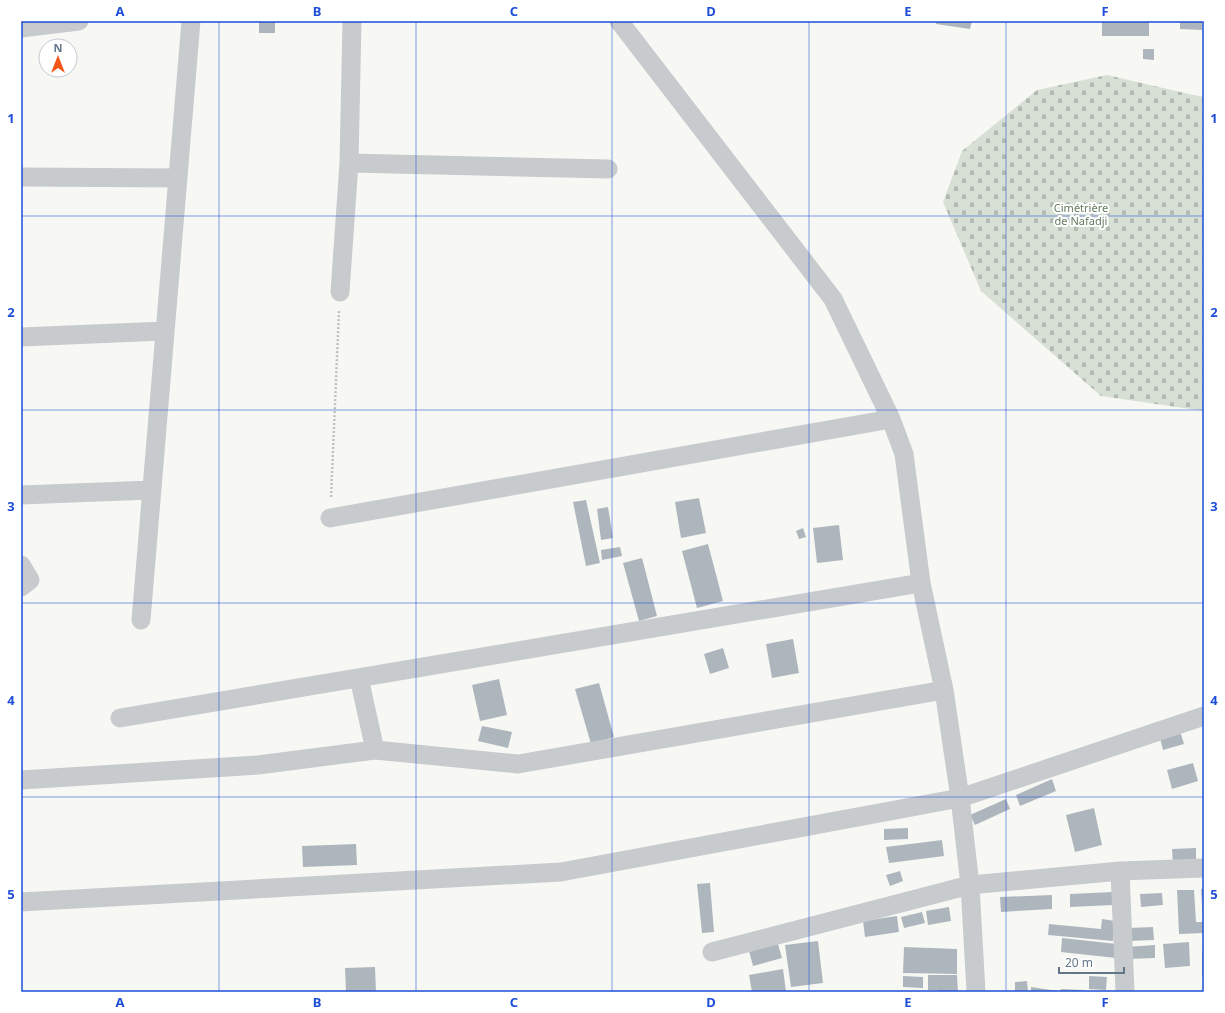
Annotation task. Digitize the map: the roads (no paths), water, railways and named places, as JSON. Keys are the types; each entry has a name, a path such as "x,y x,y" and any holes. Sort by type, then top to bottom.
{"street":[{"path":"21,28 79,21"},
{"path":"141,620 191,21"},
{"path":"340,292 349,163 352,21"},
{"path":"619,21 833,299 891,419 904,454 921,583 944,690 960,798 970,885 976,992"},
{"path":"349,163 608,169"},
{"path":"21,177 178,178"},
{"path":"21,337 165,331"},
{"path":"330,518 891,419"},
{"path":"21,495 152,490"},
{"path":"21,565 30,580 21,587"},
{"path":"120,718 921,583"},
{"path":"359,678 374,750"},
{"path":"21,780 258,765 374,750 518,764 944,690"},
{"path":"21,902 561,872 960,798 1204,716"},
{"path":"712,952 970,885 1120,871 1204,868"},
{"path":"1120,871 1125,992"}],"park label":[{"name":"Cimétrière de Nafadji","path":"1081,214"}]}
